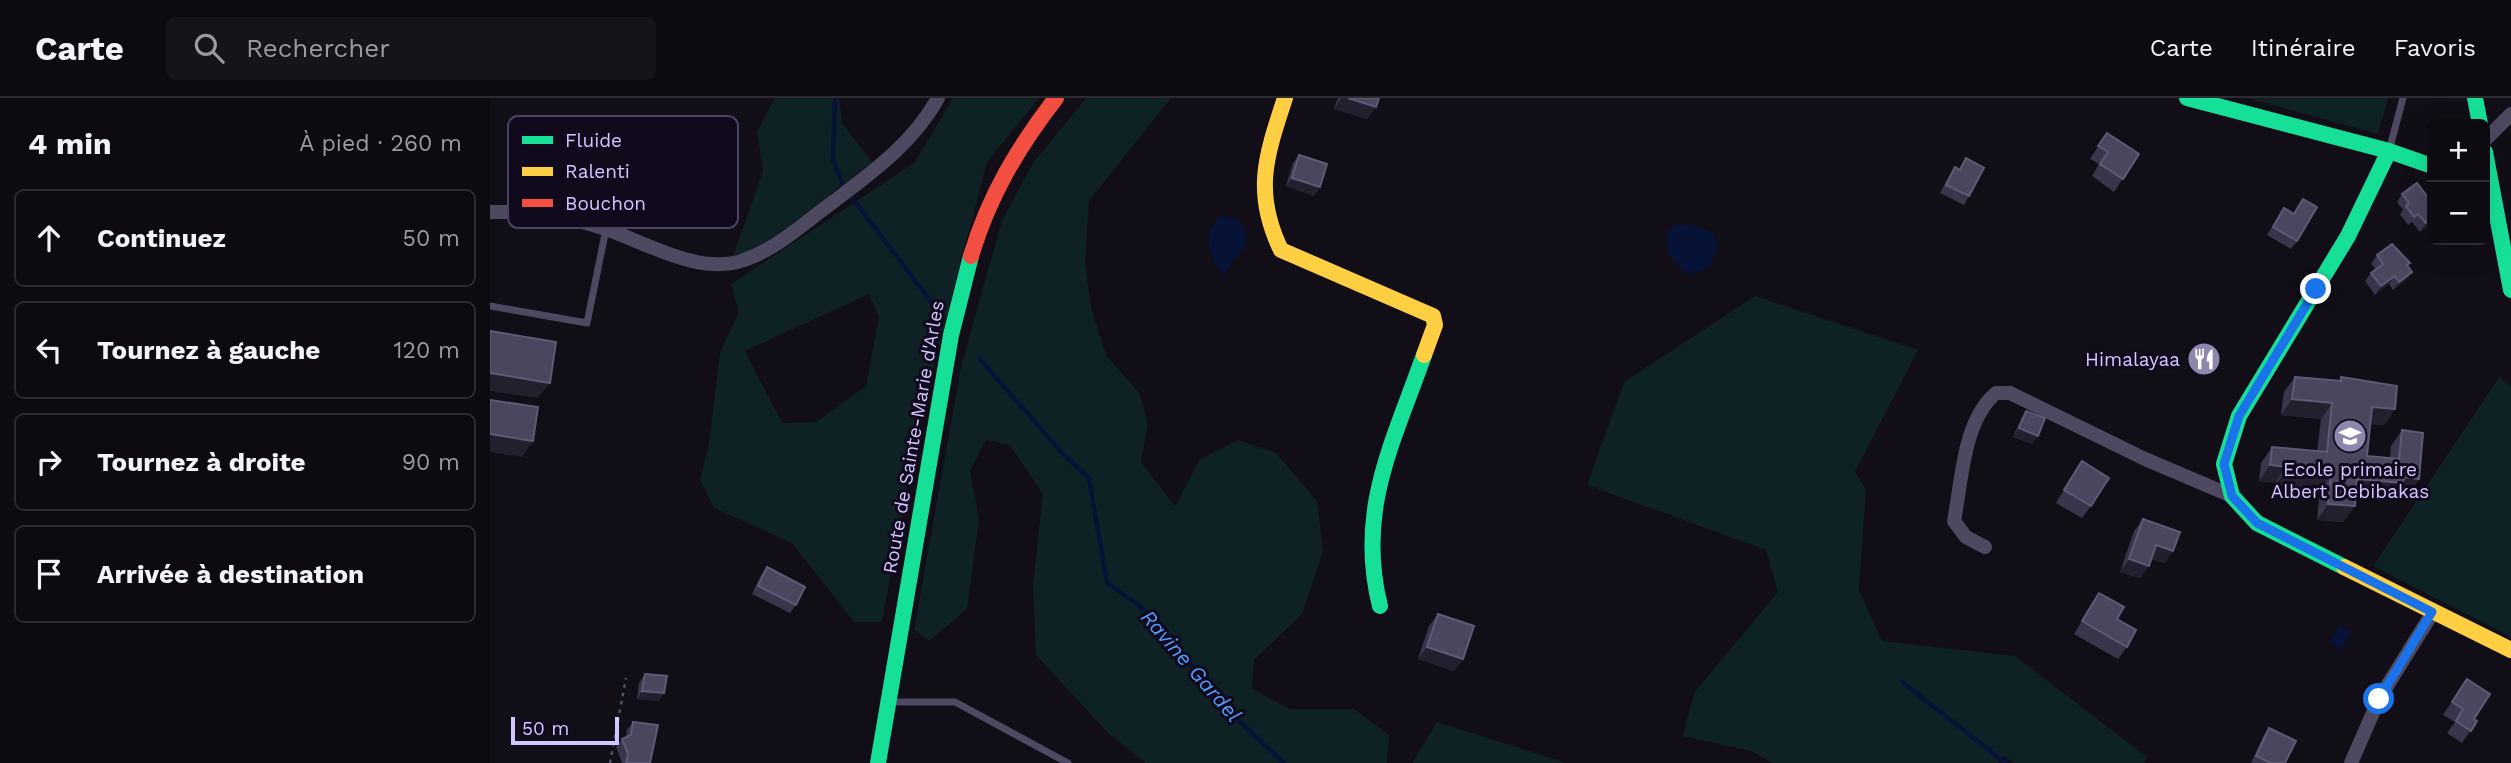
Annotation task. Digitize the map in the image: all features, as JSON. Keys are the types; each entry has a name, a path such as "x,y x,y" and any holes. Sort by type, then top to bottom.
{"street":[{"path":"601,228 696,260 709,263 742,262 768,250 854,187 908,142 938,98"},
{"name":"Route de Sainte-Marie d'Arles","path":"878,763 952,321 979,230 1007,169 1056,98"},
{"path":"1285,98 1264,166 1261,188 1263,210 1281,250 1386,297 1418,307 1433,316 1435,325 1372,513 1373,578 1380,606"},
{"path":"2187,98 2427,163"},
{"path":"2475,98 2479,119"},
{"path":"2490,135 2511,114"},
{"path":"2232,496 2224,464 2239,416 2348,236 2389,151"},
{"path":"2490,193 2511,290"},
{"path":"490,212 508,213"},
{"path":"1985,547 1966,537 1954,520 1974,422 1982,405 1996,393 2010,394 2145,459 2232,496 2257,523 2511,650"},
{"path":"2351,763 2379,699 2432,612"}],"lane":[{"path":"2389,151 2403,98"},
{"path":"490,306 587,323 606,229"},
{"path":"887,702 955,702 1068,763"}],"path":[{"path":"610,763 626,678"}],"green space":[{"path":"775,98 839,98 842,123 872,162 764,245 745,254 734,254 763,171 757,132"},
{"path":"953,98 1039,98 987,162 919,423 882,622 854,622 792,543 714,508 700,480 709,444 720,352 739,312 731,284 914,163","holes":["869,294 879,317 866,386 816,422 782,423 745,351"]},
{"path":"1086,98 1171,98 1089,201 1085,262 1091,308 1106,355 1140,394 1148,424 1141,462 1175,506 1200,459 1238,440 1276,453 1317,501 1323,552 1302,614 1254,660 1252,688 1289,709 1354,709 1389,735 1387,763 1146,763 1109,734 1036,655 1033,585 1043,494 1010,445 986,440 970,471 979,520 967,609 929,641 914,630 961,367 1002,220 1033,163"},
{"path":"2247,98 2388,98 2378,134"},
{"path":"1755,296 1918,350 1855,472 1866,489 1859,590 1882,641 2015,656 2147,757 2144,763 2015,763 2003,756 1998,763 1773,763 1751,751 1683,736 1694,693 1778,592 1766,550 1587,485 1624,382"},
{"path":"2500,376 2511,387 2511,637 2373,566"},
{"path":"1437,722 1567,763 1412,763"}],"water":[{"path":"1223,215 1238,219 1246,238 1246,244 1225,276 1219,269 1209,245 1211,228"},
{"path":"1677,224 1691,225 1712,232 1718,245 1710,266 1692,275 1675,263 1667,247 1666,232"},
{"path":"2340,625 2352,632 2341,650 2329,642"}],"building":[{"path":"1348,98 1379,98 1376,107"},
{"path":"2107,133 2139,154 2123,179 2100,164 2108,152 2098,146"},
{"path":"1299,155 1327,164 1320,187 1292,178"},
{"path":"1966,158 1984,168 1969,196 1946,185 1955,167 1960,170"},
{"path":"2417,183 2427,196 2427,222 2418,214 2414,217 2402,194"},
{"path":"2303,199 2317,207 2297,241 2273,227 2284,208 2294,214"},
{"path":"2392,244 2410,263 2407,265 2412,272 2399,282 2395,276 2381,286 2371,273 2383,264 2377,255"},
{"path":"490,331 556,342 550,383 490,373"},
{"path":"2295,377 2341,381 2341,377 2397,386 2395,409 2372,407 2367,456 2399,459 2402,430 2423,433 2419,479 2404,477 2403,483 2357,479 2355,506 2328,504 2331,475 2286,470 2286,467 2270,465 2272,447 2327,452 2332,403 2292,399"},
{"path":"490,400 538,407 533,441 490,434"},
{"path":"2026,411 2045,418 2038,436 2019,428"},
{"path":"2082,461 2109,478 2091,506 2064,490"},
{"path":"2143,519 2180,532 2173,551 2156,545 2149,566 2129,559"},
{"path":"767,567 805,587 796,605 758,586"},
{"path":"2099,593 2124,607 2117,619 2136,630 2127,647 2082,621"},
{"path":"1438,614 1474,626 1463,659 1427,647"},
{"path":"645,674 667,676 664,693 642,691"},
{"path":"2467,679 2490,694 2474,719 2477,721 2471,731 2456,721 2463,709 2452,702"},
{"path":"633,722 658,725 650,763 626,763 628,754 622,739 631,735"},
{"path":"2269,728 2296,741 2285,763 2271,763 2256,756"}],"waterway":[{"name":"Ravine Gardel","path":"835,98 833,160 844,187 935,307"},
{"name":"Ravine Gardel","path":"980,359 1063,454 1089,478 1107,583 1140,606 1241,723 1284,763"},
{"path":"1902,682 2006,763"}],"traffic: fast":[{"path":"2187,98 2389,151 2427,164"},
{"path":"2475,98 2479,119"},
{"path":"2344,567 2257,523 2232,496 2224,464 2239,416 2348,236 2389,151"},
{"path":"2490,179 2511,290"},
{"path":"878,763 951,335 971,256"},
{"path":"1380,606 1372,539 1375,508 1390,448 1424,355"}],"traffic: slow":[{"path":"1285,98 1272,138 1265,174 1267,210 1281,250 1433,316 1435,325 1424,355"},
{"path":"2344,567 2511,650"}],"traffic: jam":[{"path":"971,256 1006,173 1056,98"}],"place":[{"name":"Himalayaa","path":"2204,359"},
{"name":"Ecole primaire Albert Debibakas","path":"2350,436"}],"route":[{"path":"2316,289 2239,416 2224,464 2232,496 2257,523 2432,612 2379,699"}]}
